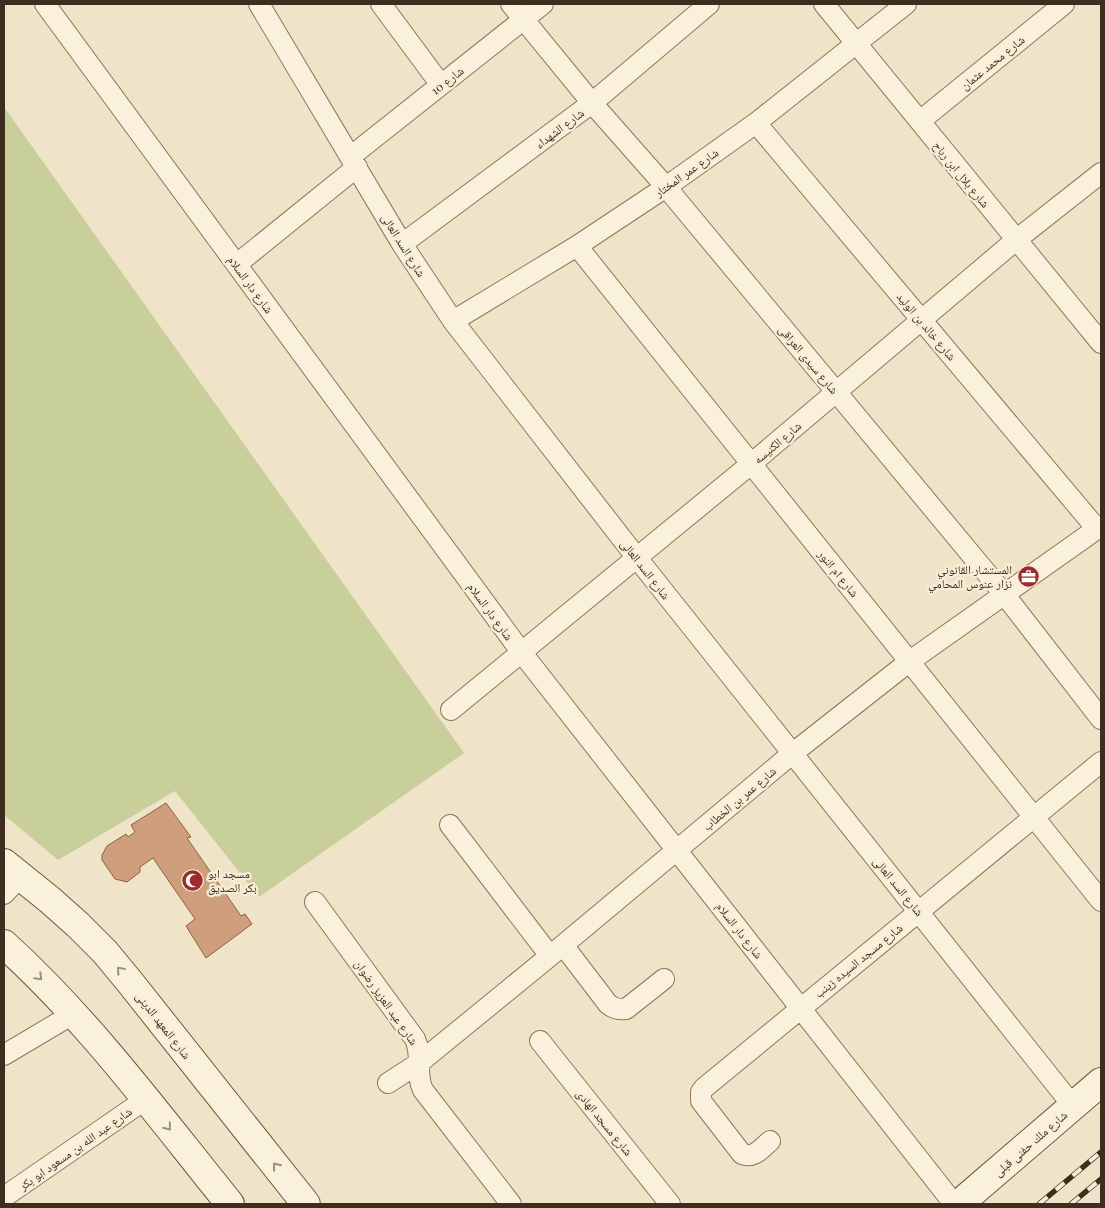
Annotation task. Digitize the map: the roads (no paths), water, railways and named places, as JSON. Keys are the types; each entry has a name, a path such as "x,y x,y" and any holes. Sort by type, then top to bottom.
{"street":[{"name":"شارع دار السلام","path":"45,4 522,653 954,1204"},
{"name":"شارع السد العالى","path":"258,4 402,244 453,321 637,558 1073,1106"},
{"path":"381,4 441,85"},
{"name":"شارع سيدى العراقى","path":"511,4 592,103 666,187 1004,594 1101,720"},
{"name":"شارع 10","path":"237,264 441,85 543,4"},
{"name":"شارع الشهداء","path":"402,244 592,103 710,4"},
{"name":"شارع بلال ابن رباح","path":"824,4 1101,343"},
{"name":"شارع عمر المختار","path":"453,321 577,246 666,187 756,123 906,4"},
{"name":"شارع محمد عثمان","path":"920,121 1064,4"},
{"name":"شارع خالد بن الوليد","path":"756,123 1099,527"},
{"name":"شارع الكنيسه","path":"452,710 751,464 1016,240 1101,174"},
{"name":"شارع ام النور","path":"577,246 1101,901"},
{"name":"شارع عمر بن الخطاب","path":"388,1082 419,1063 793,753 910,661 1099,527"},
{"name":"شارع مسجد السيده زينب","path":"770,1141 754,1155 746,1156 742,1154 701,1101 701,1092 704,1088 918,910 1101,762"},
{"path":"450,825 556,951 613,1008 626,1009 664,978"},
{"name":"شارع المعهد الدينى","path":"9,878 57,906 105,952 136,988 306,1204"},
{"name":"شارع عبد العزيز رضوان","path":"316,902 419,1047 419,1082 423,1090 511,1204"},
{"path":"4,944 51,989 146,1099 224,1202"},
{"path":"4,1055 73,1014"},
{"name":"شارع مسجد الهادى","path":"540,1041 670,1204"},
{"name":"شارع ملك حفنى قبلى","path":"959,1204 1101,1082"},
{"name":"شارع عبد الله بن مسعود ابو بكر","path":"4,1197 146,1099"}],"railway":[{"path":"1039,1204 1101,1152"},
{"path":"1071,1204 1101,1179"}],"place":[{"name":"المستشار القانوني نزار عنوس المحامي","path":"1028,576"},
{"name":"مسجد ابو بكر الصديق","path":"192,880"}]}
